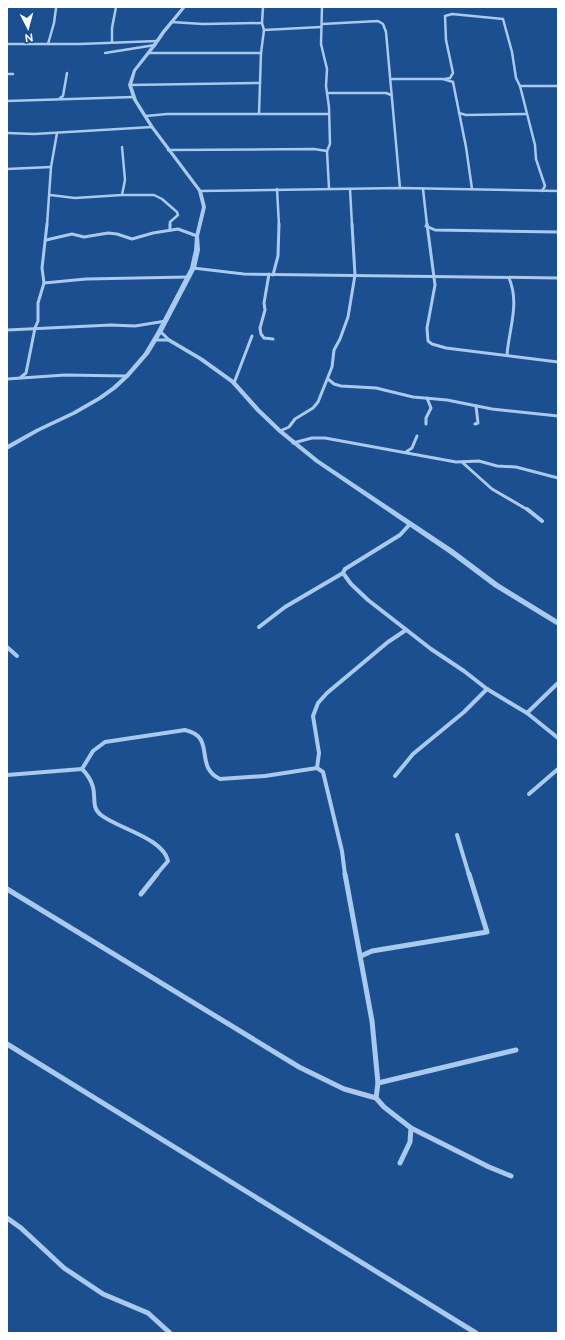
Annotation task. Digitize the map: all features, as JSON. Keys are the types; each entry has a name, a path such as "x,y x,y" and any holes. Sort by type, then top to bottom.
{"street":[{"path":"48,44 57,7"},
{"path":"112,42 112,28 116,7"},
{"path":"7,448 100,398 127,376 146,354 160,332 193,268 196,260 197,236 204,207 200,191 152,128 134,97 130,84 134,71 184,7"},
{"path":"259,114 261,96 261,53 264,30 262,23 263,7"},
{"path":"322,7 321,44 327,69 327,93 329,107 330,144 327,151 329,188"},
{"path":"392,79 450,78 453,72 446,40 445,16 452,14 503,19 512,52 516,78 520,86 535,145 536,159 545,186 542,190"},
{"path":"264,30 378,21 383,24 386,32 389,67 392,79 391,95 400,188"},
{"path":"172,22 202,24 262,23"},
{"path":"7,44 112,42 156,43"},
{"path":"105,53 156,43"},
{"path":"148,53 261,53"},
{"path":"59,99 63,96 67,73"},
{"path":"7,74 13,74"},
{"path":"445,79 453,82 454,85 470,168 472,189"},
{"path":"130,84 260,83"},
{"path":"520,86 558,86"},
{"path":"327,93 386,93 391,91"},
{"path":"386,93 391,95"},
{"path":"63,96 68,99"},
{"path":"7,100 134,97"},
{"path":"459,113 466,115 526,114"},
{"path":"146,116 172,114 328,114"},
{"path":"7,133 34,134 152,128"},
{"path":"21,377 26,373 33,341 34,328 38,321 38,303 44,283 42,268 46,240 51,167 57,132"},
{"path":"122,147 124,180 122,195"},
{"path":"168,150 308,149 327,151"},
{"path":"7,169 51,167"},
{"path":"200,191 400,188 558,191"},
{"path":"273,339 264,338 260,328 265,310 264,303 271,274 276,266 278,254 277,189"},
{"path":"280,431 288,427 295,419 313,408 318,402 332,367 334,350 340,339 348,317 355,275 350,189"},
{"path":"423,189 434,292 426,332 428,341 432,344 446,348 507,355 529,360 558,362"},
{"path":"50,195 89,198 122,195 154,196 162,199 177,212 178,215 170,222 170,230"},
{"path":"426,226 435,230 558,232"},
{"path":"46,240 72,234 84,237 108,233 117,234 132,239 153,233 182,229 197,236"},
{"path":"193,268 244,274 558,278"},
{"path":"44,283 86,279 188,277"},
{"path":"43,278 52,282"},
{"path":"507,355 507,345 514,317 515,305 509,278"},
{"path":"7,330 111,325 135,326 166,321"},
{"path":"160,332 169,340 202,359 234,383 258,410 293,443 380,505 452,552 496,585 558,623"},
{"path":"234,383 252,336"},
{"path":"154,340 169,340"},
{"path":"26,373 32,377"},
{"path":"7,379 65,375 127,376"},
{"path":"328,379 334,384"},
{"path":"325,385 334,384 341,386 376,388 399,394 447,400 476,406 558,416"},
{"path":"426,424 426,418 431,408 427,398"},
{"path":"475,424 478,423 476,406"},
{"path":"406,452 412,448 417,436"},
{"path":"293,443 312,438 324,438 463,463 479,462 497,466 516,467 558,478"},
{"path":"463,463 492,488 531,512 542,521"},
{"path":"260,626 285,607 343,573 345,569 400,535 410,524"},
{"path":"343,573 362,595 406,630 487,689 527,713 558,738"},
{"path":"317,768 319,753 313,716 318,703 327,693 388,642 406,630"},
{"path":"7,647 17,656"},
{"path":"527,713 558,683"},
{"path":"395,776 413,754 464,712 487,689"},
{"path":"82,769 96,746 102,742 185,730 194,732 204,743 206,766 214,777 220,779 265,776 317,768 324,772 342,850 348,894 361,956 372,1021 378,1083 376,1098"},
{"path":"7,775 82,769"},
{"path":"82,769 89,777 94,788 93,803 97,812 107,820 165,851 168,857 168,861 141,894"},
{"path":"529,794 558,769"},
{"path":"361,956 372,951 487,932 457,835"},
{"path":"7,889 299,1067 344,1089 376,1098 384,1107 411,1128 489,1167 511,1176"},
{"path":"7,1044 476,1333"},
{"path":"378,1083 516,1050"},
{"path":"400,1163 410,1142 411,1128"},
{"path":"7,1218 64,1268 103,1294 148,1313 170,1333"}]}
